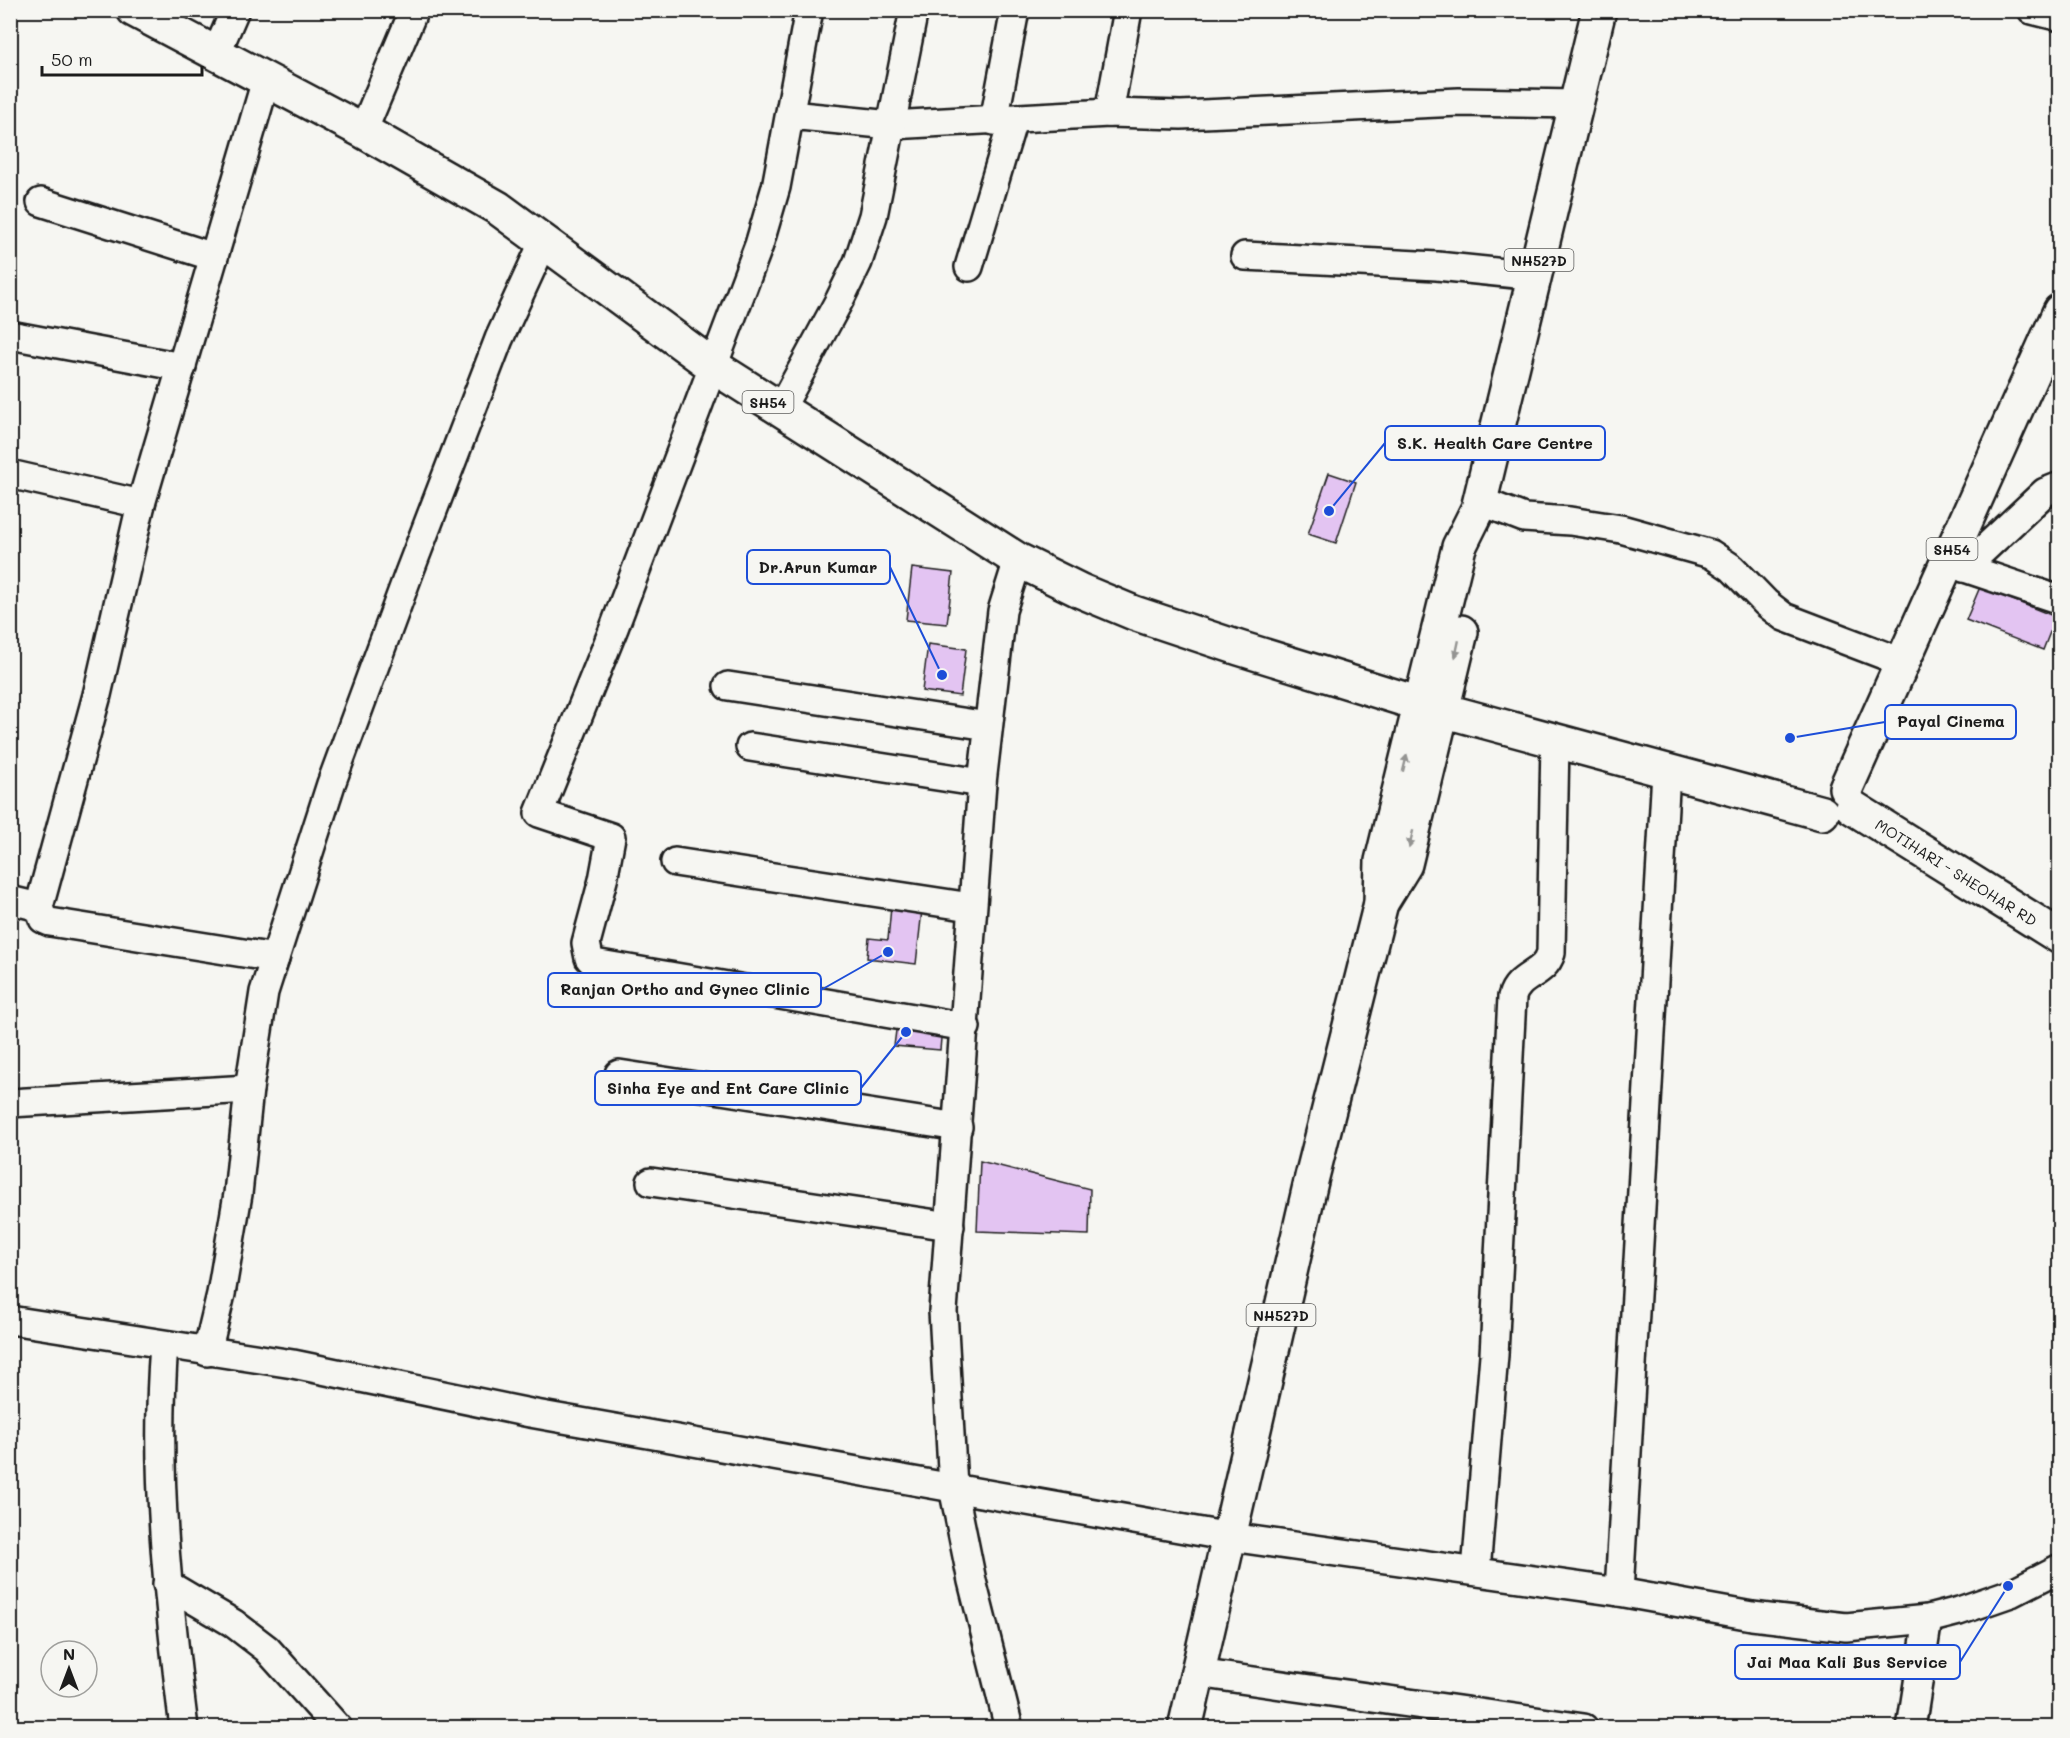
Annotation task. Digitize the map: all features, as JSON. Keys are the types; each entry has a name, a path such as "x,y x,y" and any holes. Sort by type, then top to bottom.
{"main road":[{"name":"SH54","path":"134,10 435,170 498,208 713,366 1018,560 1134,613 1432,707 1666,772 1840,802 1902,662 1955,564 2060,312"},
{"name":"NH527D","path":"1185,1728 1312,1177 1381,903 1382,861 1432,707 1459,547 1479,505 1599,10"},
{"name":"MOTIHARI - SHEOHAR RD","path":"1840,802 2060,937"}],"street":[{"path":"216,54 235,10"},
{"path":"363,131 414,10"},
{"path":"780,410 858,262 884,174 891,125 914,10"},
{"path":"969,267 1004,121 1014,10"},
{"path":"1108,113 1128,10"},
{"path":"2032,10 2060,17"},
{"path":"805,12 790,115 776,187 759,245 614,628 539,813 611,837 603,880 586,943 589,958 594,963 966,1027"},
{"path":"266,80 141,504 97,695 39,907 43,919 50,922 275,958"},
{"path":"790,115 891,125 1004,121 1108,113 1181,115 1459,102 1577,104"},
{"path":"41,202 214,257"},
{"path":"207,1352 221,1294 238,1194 249,1089 264,993 331,784 408,573 499,339 544,241"},
{"path":"1245,256 1437,266 1535,276"},
{"path":"10,335 182,367"},
{"path":"14,475 141,504"},
{"path":"1955,564 2046,492 2060,486"},
{"path":"1479,505 1524,518 1570,520 1621,529 1712,554 1732,568 1766,603 1784,617 1902,662"},
{"path":"1009,1728 972,1581 953,1486 943,1311 966,1027 971,907 982,783 1002,611 1018,560"},
{"path":"1955,564 2060,600"},
{"path":"728,686 988,726"},
{"path":"1476,1571 1494,1355 1512,998 1517,984 1545,965 1551,953 1555,741"},
{"path":"750,747 982,783"},
{"path":"1620,1592 1666,772"},
{"path":"675,862 971,907"},
{"path":"10,900 39,907"},
{"path":"619,1074 958,1127"},
{"path":"10,1103 249,1089"},
{"path":"651,1182 950,1227"},
{"path":"10,1320 293,1364 530,1413 953,1486 1230,1537 1620,1592 1752,1616 1846,1628 1928,1619 2011,1593 2058,1571"},
{"path":"164,1345 159,1414 166,1584 184,1728"},
{"path":"166,1584 233,1623 267,1649 338,1728"},
{"path":"1911,1728 1928,1619"},
{"path":"1198,1673 1584,1728"}],"building":[{"path":"1329,473 1356,482 1336,543 1308,534"},
{"path":"912,568 953,573 947,624 906,620"},
{"path":"1980,587 2056,617 2043,650 1966,620"},
{"path":"928,644 966,649 960,696 922,691"},
{"path":"891,907 922,910 916,964 867,958 869,938 888,940"},
{"path":"897,1023 942,1027 940,1050 894,1046"},
{"path":"980,1161 1090,1189 1089,1235 977,1231"}],"place":[{"name":"S.K. Health Care Centre","path":"1329,511"},
{"name":"Dr.Arun Kumar","path":"942,675"},
{"name":"Payal Cinema","path":"1790,738"},
{"name":"Ranjan Ortho and Gynec Clinic","path":"888,952"},
{"name":"Sinha Eye and Ent Care Clinic","path":"906,1032"},
{"name":"Jai Maa Kali Bus Service","path":"2008,1586"}]}
